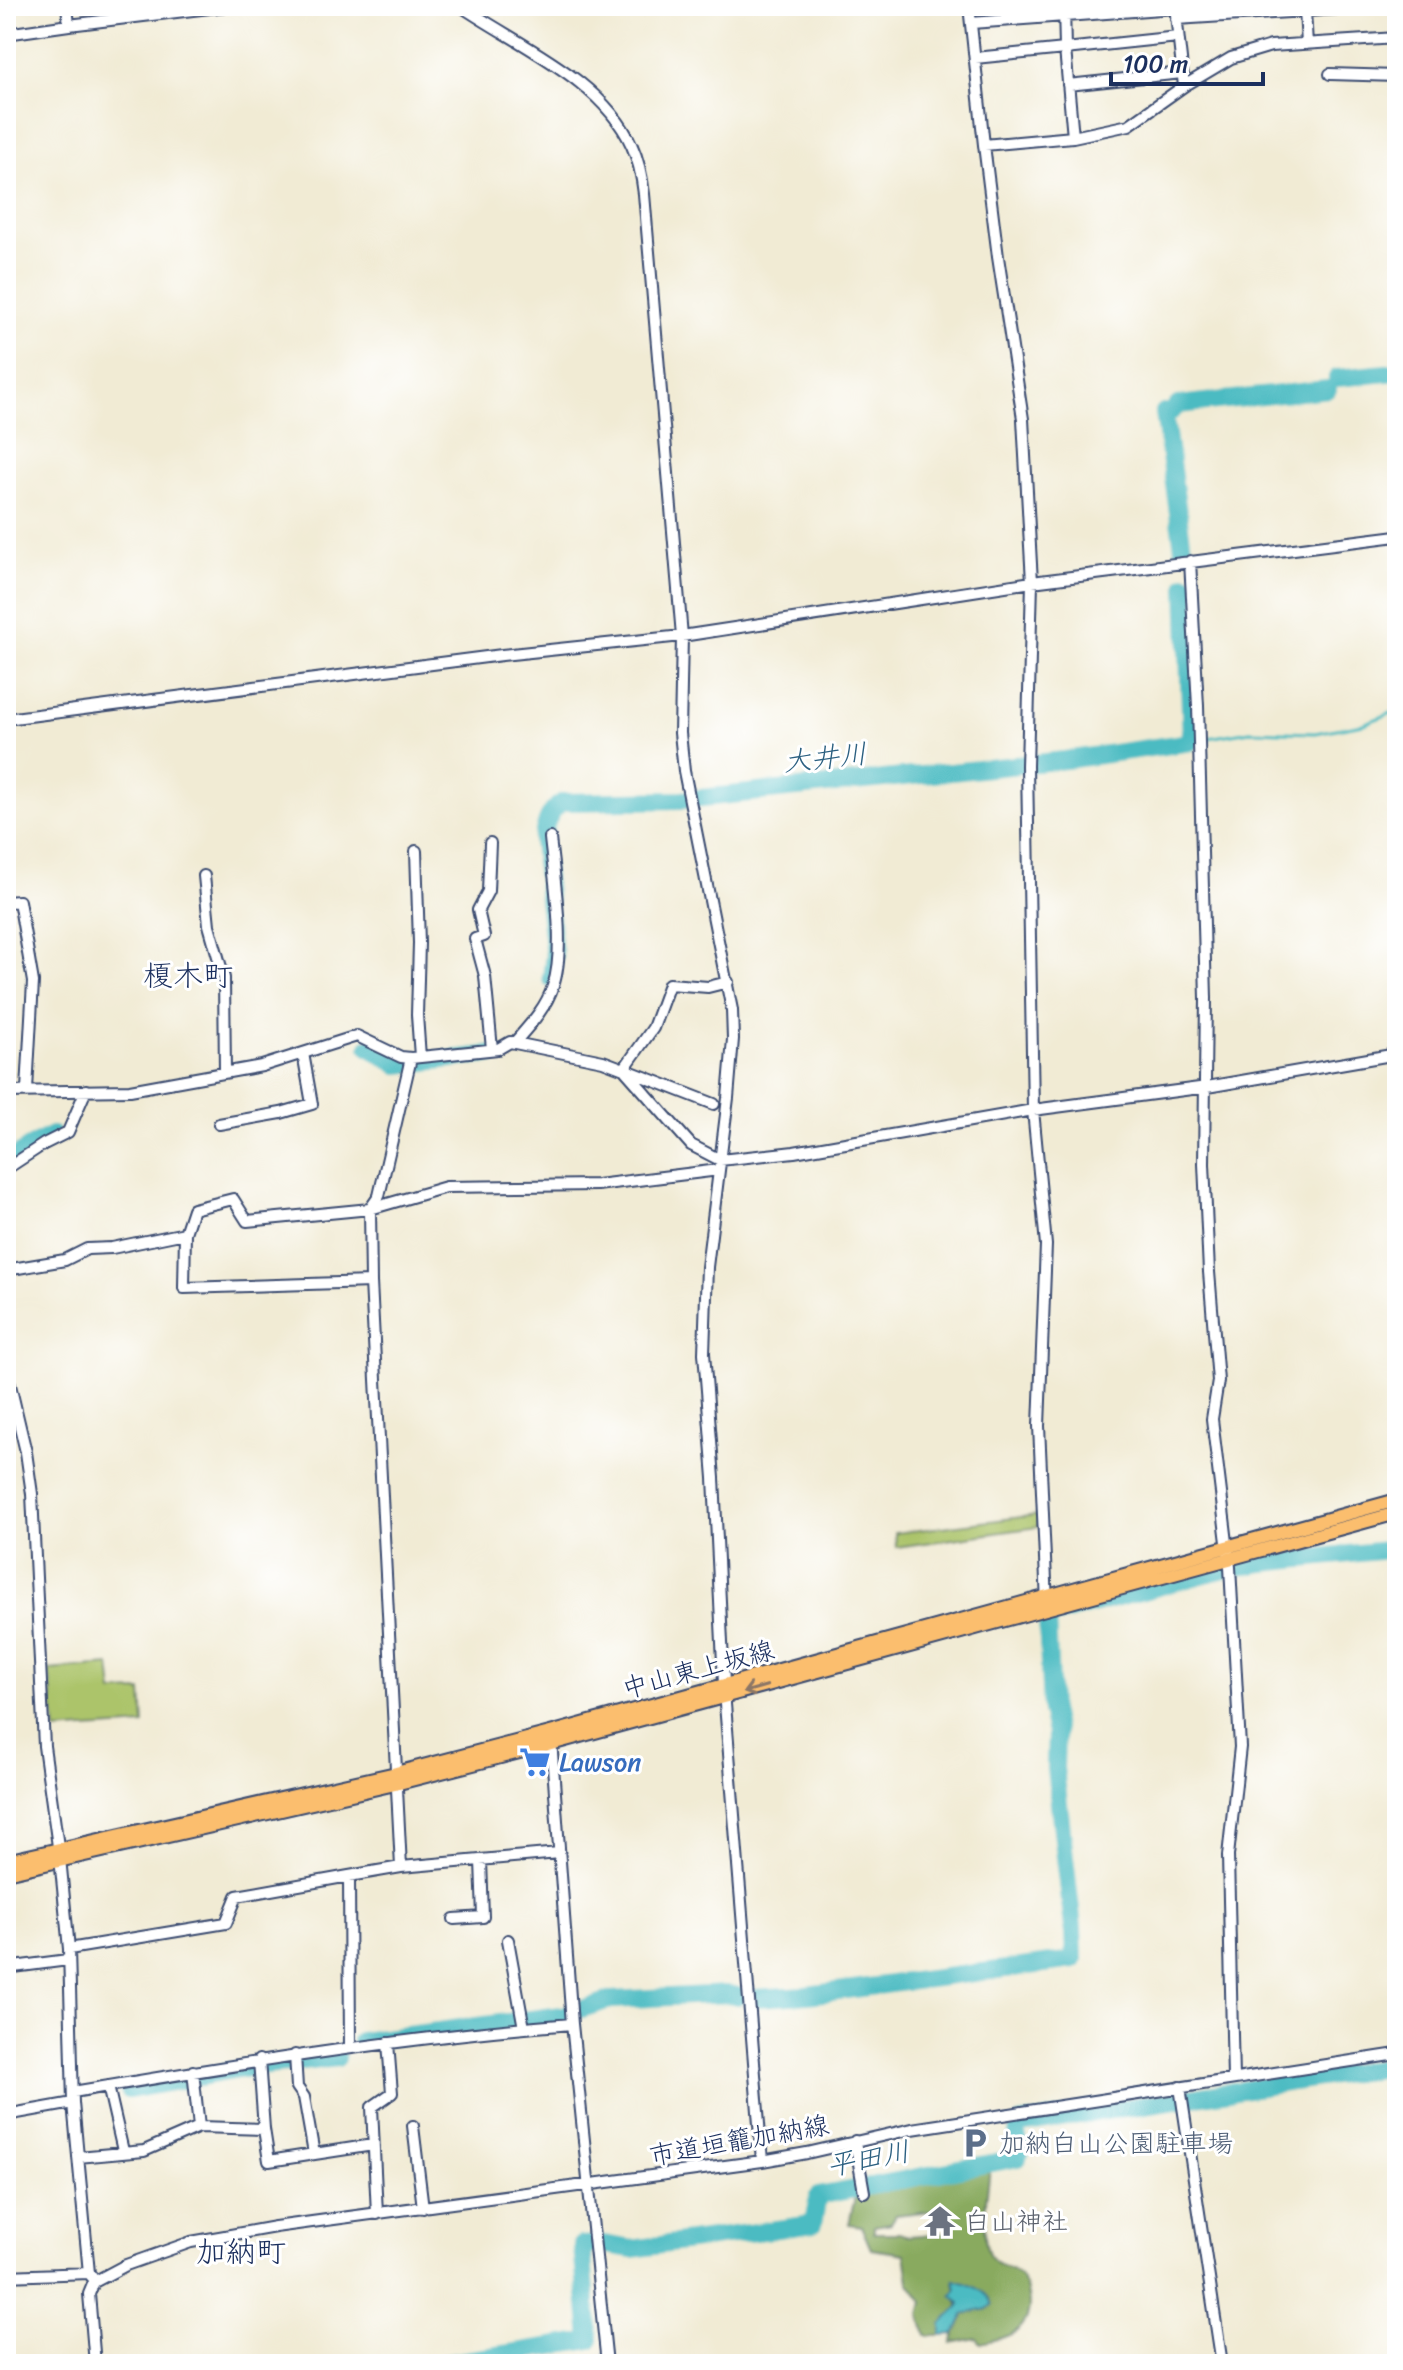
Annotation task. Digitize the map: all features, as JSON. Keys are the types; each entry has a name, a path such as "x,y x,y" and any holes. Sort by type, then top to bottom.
{"main road":[{"name":"中山東上坂線","path":"1229,1561 1397,1500"},
{"name":"中山東上坂線","path":"6,1861 58,1855 396,1778 550,1739 1047,1602 1229,1561 1397,1513"},
{"name":"中山東上坂線","path":"6,1873 58,1855"}],"street":[{"path":"67,6 69,25"},
{"path":"6,34 226,6"},
{"path":"461,6 573,78 599,99 627,135 640,166 644,194 682,636 680,733 689,799 728,982 733,1039 707,1267 704,1353 714,1478 724,1691 762,2161"},
{"path":"969,6 998,257 1023,419 1032,582 1027,762 1033,1110 1046,1245 1039,1426 1047,1602"},
{"path":"971,23 1064,11 1305,11 1388,6"},
{"path":"1064,11 1073,137"},
{"path":"1175,11 1184,86"},
{"path":"1305,11 1307,44"},
{"path":"975,58 1178,37"},
{"path":"984,145 1073,137 1129,125 1184,86 1231,58 1271,46 1397,38"},
{"path":"1068,85 1182,73"},
{"path":"1330,74 1397,76"},
{"path":"6,719 502,655 682,636 1032,582 1397,536"},
{"path":"1190,561 1198,706 1207,1087 1204,1164 1218,1381 1212,1419 1229,1561 1240,1747 1228,1856 1233,2079"},
{"path":"515,1042 537,1017 553,988 558,964 550,838"},
{"path":"490,843 488,891 478,910 484,936 475,939 485,976 492,1049"},
{"path":"401,1867 371,1282 370,1209 379,1196 413,1061 419,943 416,851"},
{"path":"204,876 209,925 224,978 225,1072"},
{"path":"6,902 19,901 33,982 27,1090"},
{"path":"624,1069 653,1028 669,984 708,987 728,982"},
{"path":"6,1092 130,1090 262,1066 357,1036 413,1061 492,1049 515,1042 603,1061 714,1104"},
{"path":"219,1124 312,1104 303,1053"},
{"path":"371,1282 184,1288 185,1233 193,1209 233,1199 247,1221 370,1209 446,1187 597,1185 1033,1110 1207,1087 1397,1054"},
{"path":"624,1069 691,1145 719,1165"},
{"path":"6,1169 68,1132 86,1090"},
{"path":"6,1270 65,1260 87,1249 112,1248 185,1233"},
{"path":"6,1368 26,1452 32,1494 44,1746 68,1954 73,2097 92,2278 89,2294 95,2364"},
{"path":"550,1739 572,2016 607,2364"},
{"path":"6,1968 226,1923 237,1896 401,1867 559,1853"},
{"path":"454,1919 483,1917 481,1860"},
{"path":"349,1876 350,2048"},
{"path":"508,1940 523,2023"},
{"path":"6,2115 108,2086 193,2071 572,2016"},
{"path":"377,2214 372,2107 392,2093 388,2043"},
{"name":"市道垣籠加納線","path":"92,2278 191,2242 275,2227 762,2161 912,2129 1397,2054"},
{"path":"295,2055 297,2087 304,2097 314,2154"},
{"path":"259,2060 269,2161 373,2145"},
{"path":"193,2071 199,2127"},
{"path":"108,2086 123,2151"},
{"path":"1180,2087 1222,2364"},
{"path":"413,2126 423,2208"},
{"path":"78,2157 144,2151 199,2127 264,2129"},
{"path":"855,2141 864,2192"},
{"path":"6,2276 92,2278"}],"green space":[{"path":"1037,1515 1038,1527 896,1547 895,1533"},
{"path":"110,1665 113,1692 142,1691 144,1725 56,1731 49,1670"},
{"path":"990,2167 984,2222 986,2244 991,2258 1014,2271 1023,2282 1029,2306 1021,2327 1008,2336 981,2343 977,2338 952,2343 964,2314 987,2309 955,2281 959,2307 942,2324 941,2335 926,2335 920,2314 923,2302 909,2282 905,2254 871,2249 861,2226 849,2224 855,2197","holes":["948,2209 950,2233 908,2236 874,2233 874,2226 891,2223 896,2215"]}],"water":[{"path":"955,2280 982,2291 992,2305 964,2314 955,2334 941,2335 941,2324 959,2307 960,2303 952,2295 957,2289"}],"waterway":[{"name":"大井川","path":"1337,378 1397,372"},
{"name":"大井川","path":"1171,412 1178,405 1328,389"},
{"name":"大井川","path":"1164,412 1183,549"},
{"name":"大井川","path":"551,978 554,955 542,840 546,823 558,805 563,802 682,800 1065,760 1191,742 1186,584"},
{"path":"1208,738 1250,731 1315,733 1363,724 1397,711"},
{"name":"大井川","path":"369,1047 398,1065 496,1054"},
{"name":"大井川","path":"6,1164 52,1135"},
{"path":"754,1998 807,1995 1074,1960 1055,1768 1056,1733 1051,1711 1047,1617 1216,1571 1397,1549"},
{"path":"361,2041 562,2015 611,2000 738,1996"},
{"path":"129,2090 249,2068 337,2058"},
{"name":"平田川","path":"442,2364 590,2340 582,2245 602,2244 632,2249 813,2224 818,2196 1018,2158 1017,2132 1020,2124 1397,2066"}],"place":[{"name":"Lawson","path":"535,1762"},
{"name":"加納白山公園駐車場","path":"975,2143"},
{"name":"白山神社","path":"940,2221"}],"district":[{"name":"榎木町","path":"188,976"},
{"name":"加納町","path":"241,2252"}]}
